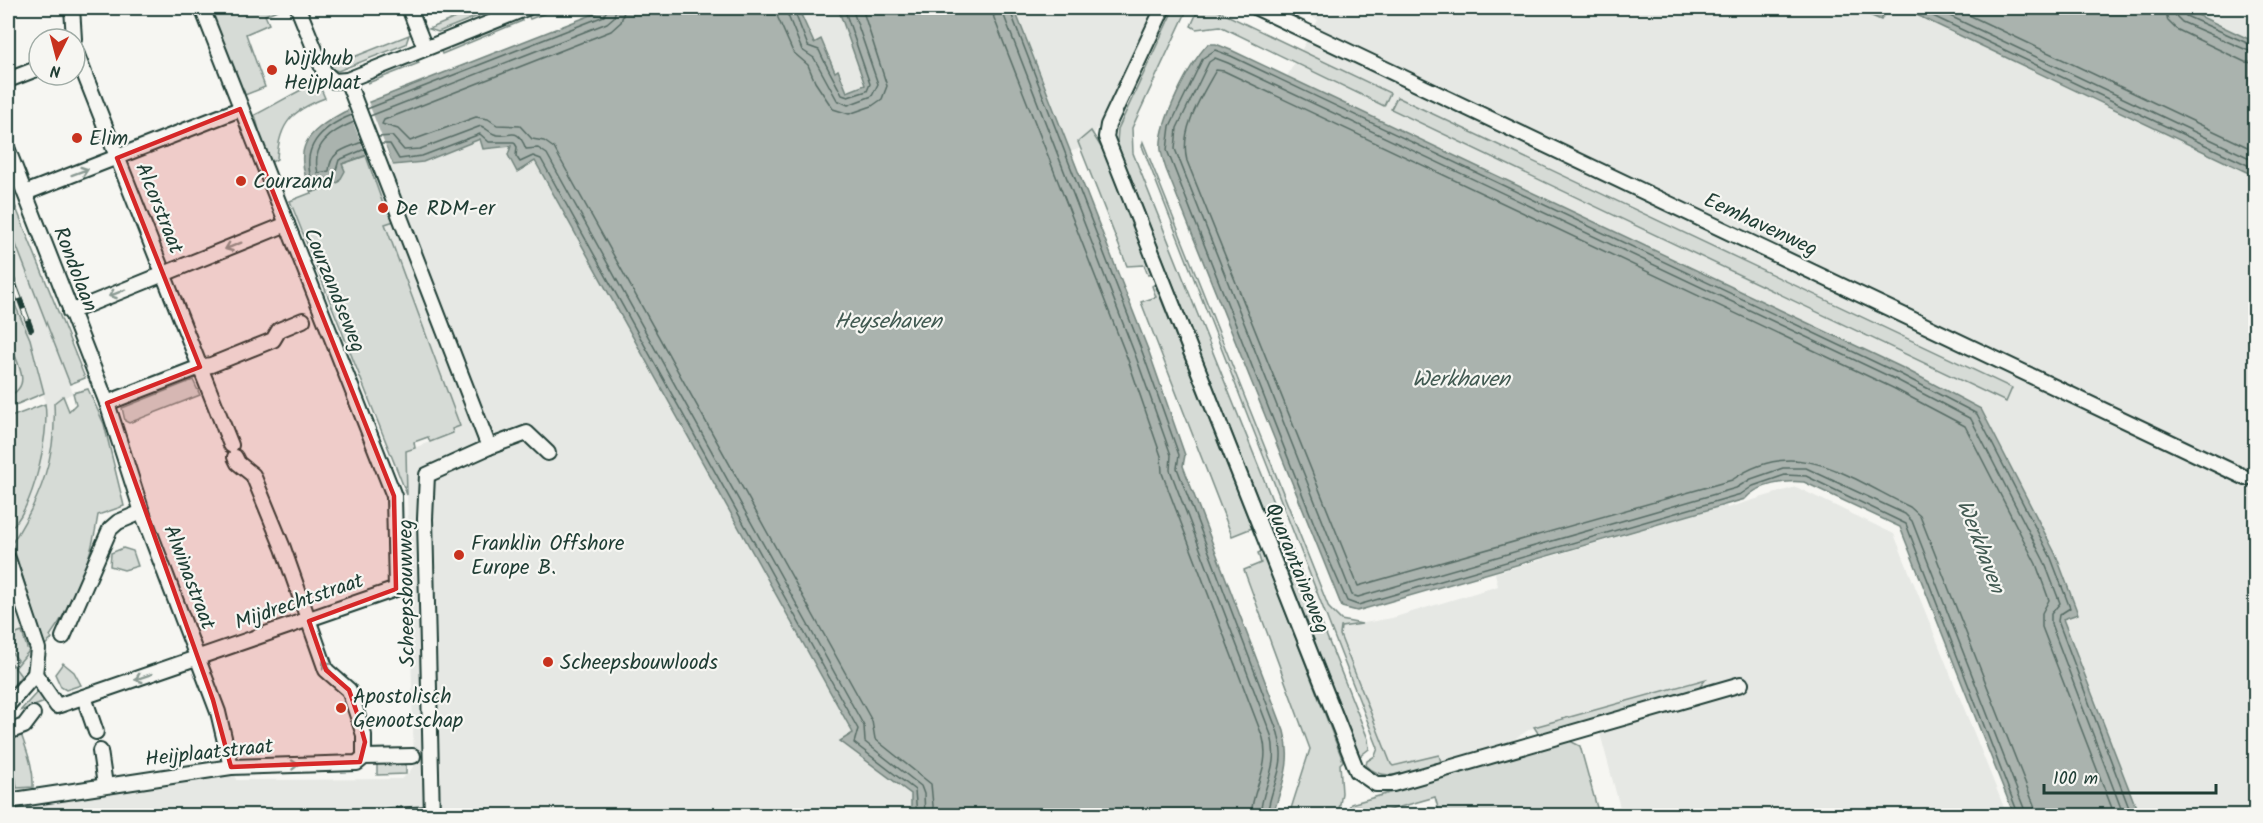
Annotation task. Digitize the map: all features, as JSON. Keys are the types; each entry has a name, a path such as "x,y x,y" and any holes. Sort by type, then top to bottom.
{"street":[{"path":"72,8 73,27"},
{"name":"Courzandseweg","path":"202,8 394,496 396,589 391,591"},
{"path":"298,8 324,72 334,81 347,80 527,8"},
{"path":"409,8 425,48"},
{"name":"Quarantaineweg","path":"1163,8 1108,125 1106,136 1125,189 1357,771 1376,784 1393,784 1741,684"},
{"name":"Eemhavenweg","path":"1257,8 2246,478"},
{"path":"8,80 27,73"},
{"path":"347,80 489,447"},
{"name":"Alcorstraat","path":"87,83 233,451 238,463 253,475 283,548 309,621"},
{"path":"25,193 240,109"},
{"name":"Rondolaan","path":"8,150 106,404"},
{"path":"70,312 287,225"},
{"path":"106,404 273,340 279,330 303,320"},
{"name":"Alwinastraat","path":"106,404 142,512 226,737 231,767"},
{"name":"Scheepsbouwweg","path":"432,815 425,519 427,476 489,447 527,433 548,453"},
{"path":"63,637 110,529 118,522 142,512"},
{"path":"8,559 39,649 35,674 8,705"},
{"name":"Mijdrechtstraat","path":"35,674 57,706 391,591"},
{"path":"309,621 326,670 349,690 364,735 364,757"},
{"path":"84,697 96,732"},
{"path":"8,732 24,726 33,714"},
{"path":"100,751 105,785"},
{"name":"Heijplaatstraat","path":"8,801 231,767 357,763 364,757 413,756"},
{"path":"388,816 432,815"}],"highlighted area":[{"path":"240,109 394,496 396,589 309,621 326,670 349,690 365,742 360,762 231,767 213,700 107,403 200,367 117,158"}],"shaded area":[{"path":"207,8 282,8 265,15 269,24 246,34 265,87 245,95 243,88 238,89"},
{"path":"479,8 498,8 438,32 429,29"},
{"path":"541,8 559,8 530,19 527,13"},
{"path":"774,8 864,8 889,85 815,111"},
{"path":"1001,8 1156,8 1089,145 1062,155"},
{"path":"1174,8 1188,8 1132,128 1133,153 1368,739 1369,749 1360,756 1117,143 1118,129"},
{"path":"1199,8 1212,8 1390,93 1384,106 1220,26 1196,29 1191,26"},
{"path":"1292,8 2255,8 2255,815 2095,815 1964,453 1274,100 1318,20"},
{"path":"520,16 522,21 442,54 440,48"},
{"path":"409,35 406,44 338,71 332,69 331,66"},
{"path":"417,57 419,63 368,83 366,77"},
{"path":"318,82 325,98 304,107 290,119 281,136 277,159 268,164 255,115"},
{"path":"1397,97 2012,388 2006,402 1391,109"},
{"path":"1091,131 1106,155 1152,274 1148,275 1144,265 1127,266 1078,142"},
{"path":"481,139 483,149 512,146 511,151 535,161 853,733 840,741 911,794 911,815 8,816 8,813 28,810 31,799 235,770 236,780 401,779 408,774 414,765 406,451 453,433 451,429 460,425 385,224 393,220 358,159 386,148 423,162"},
{"path":"1143,142 1329,608 1341,620 1362,624 1341,627 1340,635 1391,764 1393,766 1439,755 1441,762 1392,775 1374,771 1366,765 1367,761 1375,756 1378,748 1142,146"},
{"path":"366,156 383,204 394,221 385,224 460,426 452,429 453,433 430,442 428,437 414,442 415,448 406,451 407,495 290,201 339,182 342,164"},
{"path":"8,188 85,378 70,384 8,224"},
{"path":"8,225 73,393 54,403 53,446 43,485 23,526 8,549 8,532 29,496 39,469 46,410 39,367 30,339 8,289"},
{"path":"1155,284 1252,528 1232,536 1141,302 1156,297 1152,286"},
{"path":"8,289 30,339 44,393 8,408 8,396 21,385 22,378 7,331"},
{"path":"8,336 22,372 22,386 17,393 8,396"},
{"path":"193,380 200,395 129,423 125,421 122,408"},
{"path":"88,389 104,424 124,506 98,515 87,563 75,594 50,636 52,639 45,645 41,636 15,668 21,676 8,692 8,660 13,666 18,660 8,648 8,637 22,632 27,648 39,628 12,543 31,510 45,476 53,441 54,403 63,396 69,411 76,404 73,393"},
{"path":"45,404 45,434 38,472 25,508 8,530 8,418"},
{"path":"1796,487 1894,534 2007,815 1622,815 1594,711 1530,729 1510,742 1441,762 1439,755 1393,767 1340,635 1341,627 1392,618 1498,586 1495,573 1726,505 1727,508"},
{"path":"123,548 133,551 138,566 124,570 110,566 111,553"},
{"path":"1262,551 1343,761 1340,764 1342,793 1338,815 1289,815 1310,749 1244,570 1261,563 1258,553"},
{"path":"8,592 33,660 8,695"},
{"path":"63,663 74,672 81,685 66,690 61,687 55,674"},
{"path":"1706,679 1699,688 1544,733 1538,733 1534,727"},
{"path":"40,689 45,702 20,711"},
{"path":"8,695 29,794 8,797"},
{"path":"20,731 31,765 33,787 17,788 9,735"},
{"path":"1570,741 1580,746 1599,815 1440,815 1435,797 1379,813 1379,815 1362,815 1359,806 1348,809 1351,804"},
{"path":"406,760 406,774 377,775 377,761"}],"water":[{"name":"Heysehaven","path":"609,8 798,8 814,43 821,39 835,72 838,70 847,92 865,85 838,8 1014,8 1149,352 1185,455 1183,466 1284,731 1287,763 1273,815 911,815 911,794 840,741 853,733 535,161 517,172 508,155 511,146 483,149 480,139 423,162 393,165 386,148 342,164 345,171 339,182 311,193 303,164 303,153 311,135 330,120 344,112"},
{"path":"1853,8 1888,8 1881,20"},
{"path":"1902,8 2183,8 2255,42 2255,176"},
{"name":"Werkhaven","path":"1208,44 1216,44 1233,51 1903,368 1981,409 2056,555 2078,614 2063,619 2139,815 2014,815 1900,527 1804,482 1773,484 1757,490 1745,499 1357,611 1342,607 1162,157 1161,139 1170,110 1184,79"}],"pier":[{"path":"367,99 394,168 384,152 367,158 347,107"}],"railway":[{"path":"8,268 31,329"}],"place":[{"name":"Wijkhub Heijplaat","path":"272,70"},
{"name":"Elim","path":"77,138"},
{"name":"Courzand","path":"241,181"},
{"name":"De RDM-er","path":"383,208"},
{"name":"Franklin Offshore Europe B.","path":"459,555"},
{"name":"Scheepsbouwloods","path":"548,662"},
{"name":"Apostolisch Genootschap","path":"341,708"}]}
